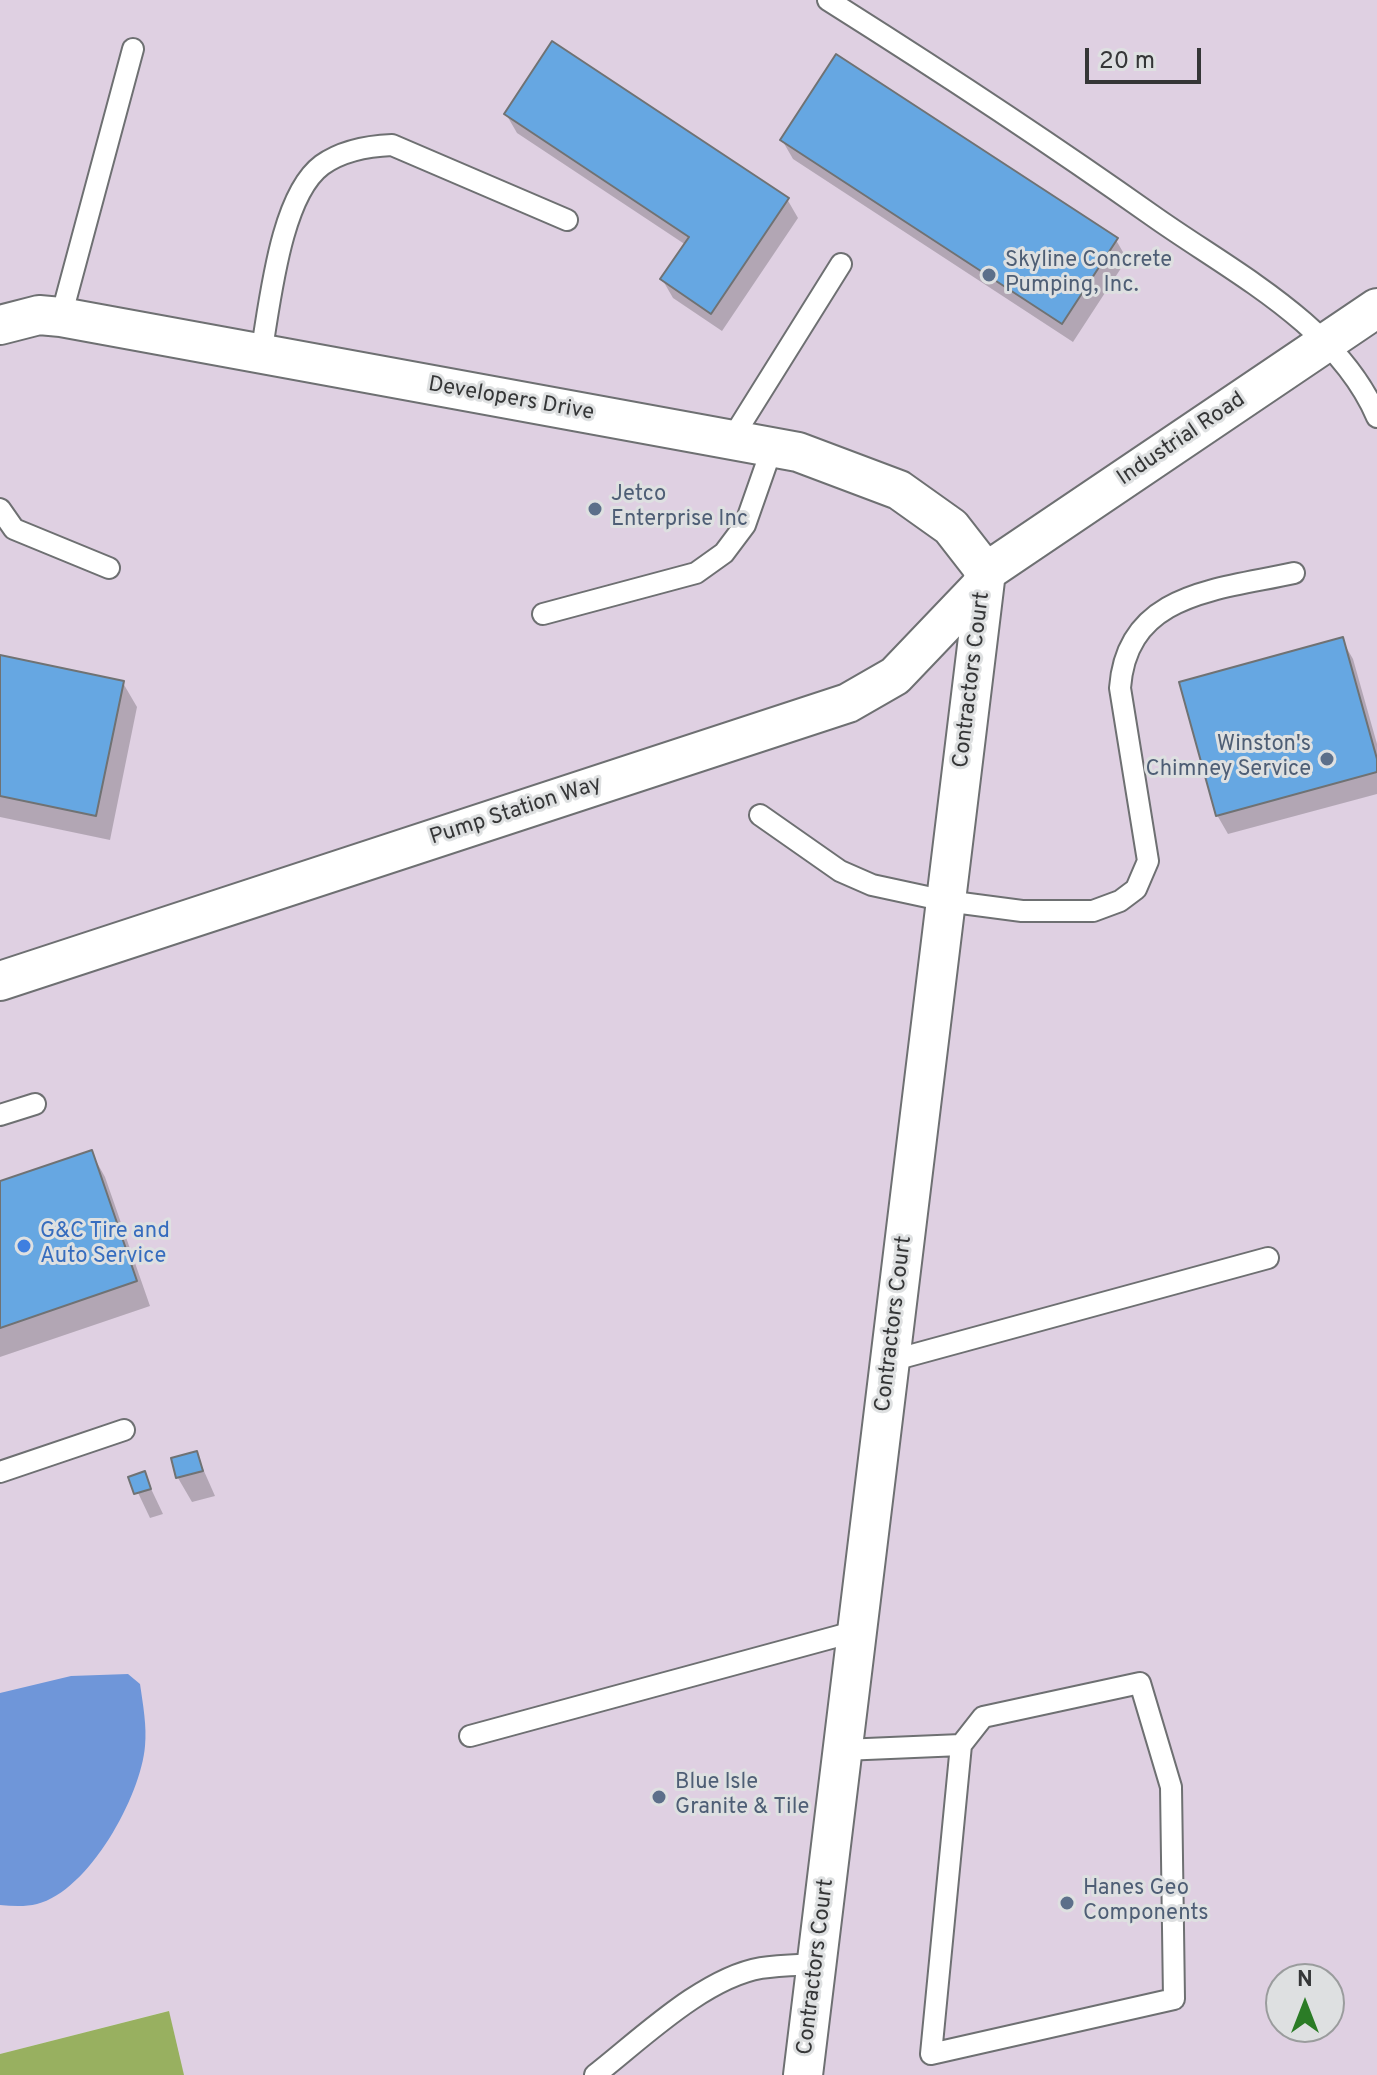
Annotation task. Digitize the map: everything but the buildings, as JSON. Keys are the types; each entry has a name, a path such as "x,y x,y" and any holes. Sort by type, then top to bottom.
{"street":[{"name":"Industrial Road","path":"986,572 1377,308"},
{"name":"Developers Drive","path":"0,325 39,315 61,317 731,440 836,464 899,490 951,527 986,572"},
{"name":"Contractors Court","path":"803,2075 986,572"},
{"name":"Pump Station Way","path":"0,981 848,703 895,676 980,587 986,572"}],"lane":[{"path":"828,0 992,103 1308,325 1370,389 1377,417"},
{"path":"61,317 133,49"},
{"path":"261,354 276,271 296,198 321,165 362,147 392,145 567,220"},
{"path":"731,440 841,264"},
{"path":"543,614 696,573 724,553 745,525 772,448"},
{"path":"0,509 14,529 109,568"},
{"path":"760,815 840,871 872,885 946,901 1022,911 1093,911 1120,901 1136,889 1148,861 1120,688 1122,663 1134,635 1160,610 1198,595 1294,573"},
{"path":"0,1115 35,1104"},
{"path":"890,1361 1268,1258"},
{"path":"0,1472 124,1430"},
{"path":"470,1736 857,1631"},
{"path":"843,1750 961,1745 983,1717 1140,1683 1171,1787 1174,1999 931,2054 961,1745"},
{"path":"595,2075 690,2003 730,1979 759,1968 817,1964"}],"shaded area":[{"path":"0,0 1377,0 1377,2075 184,2075 168,2011 0,2054"}],"green space":[{"path":"169,2011 184,2075 0,2075 0,2054"}],"water":[{"path":"128,1674 140,1684 145,1746 134,1790 123,1815 93,1861 56,1896 32,1905 0,1905 0,1693 71,1676"}],"place":[{"name":"Skyline Concrete Pumping, Inc.","path":"989,275"},
{"name":"Jetco Enterprise Inc","path":"595,509"},
{"name":"Winston's Chimney Service","path":"1327,759"},
{"name":"G&C Tire and Auto Service","path":"24,1246"},
{"name":"Blue Isle Granite & Tile","path":"659,1797"},
{"name":"Hanes Geo Components","path":"1067,1903"}]}
